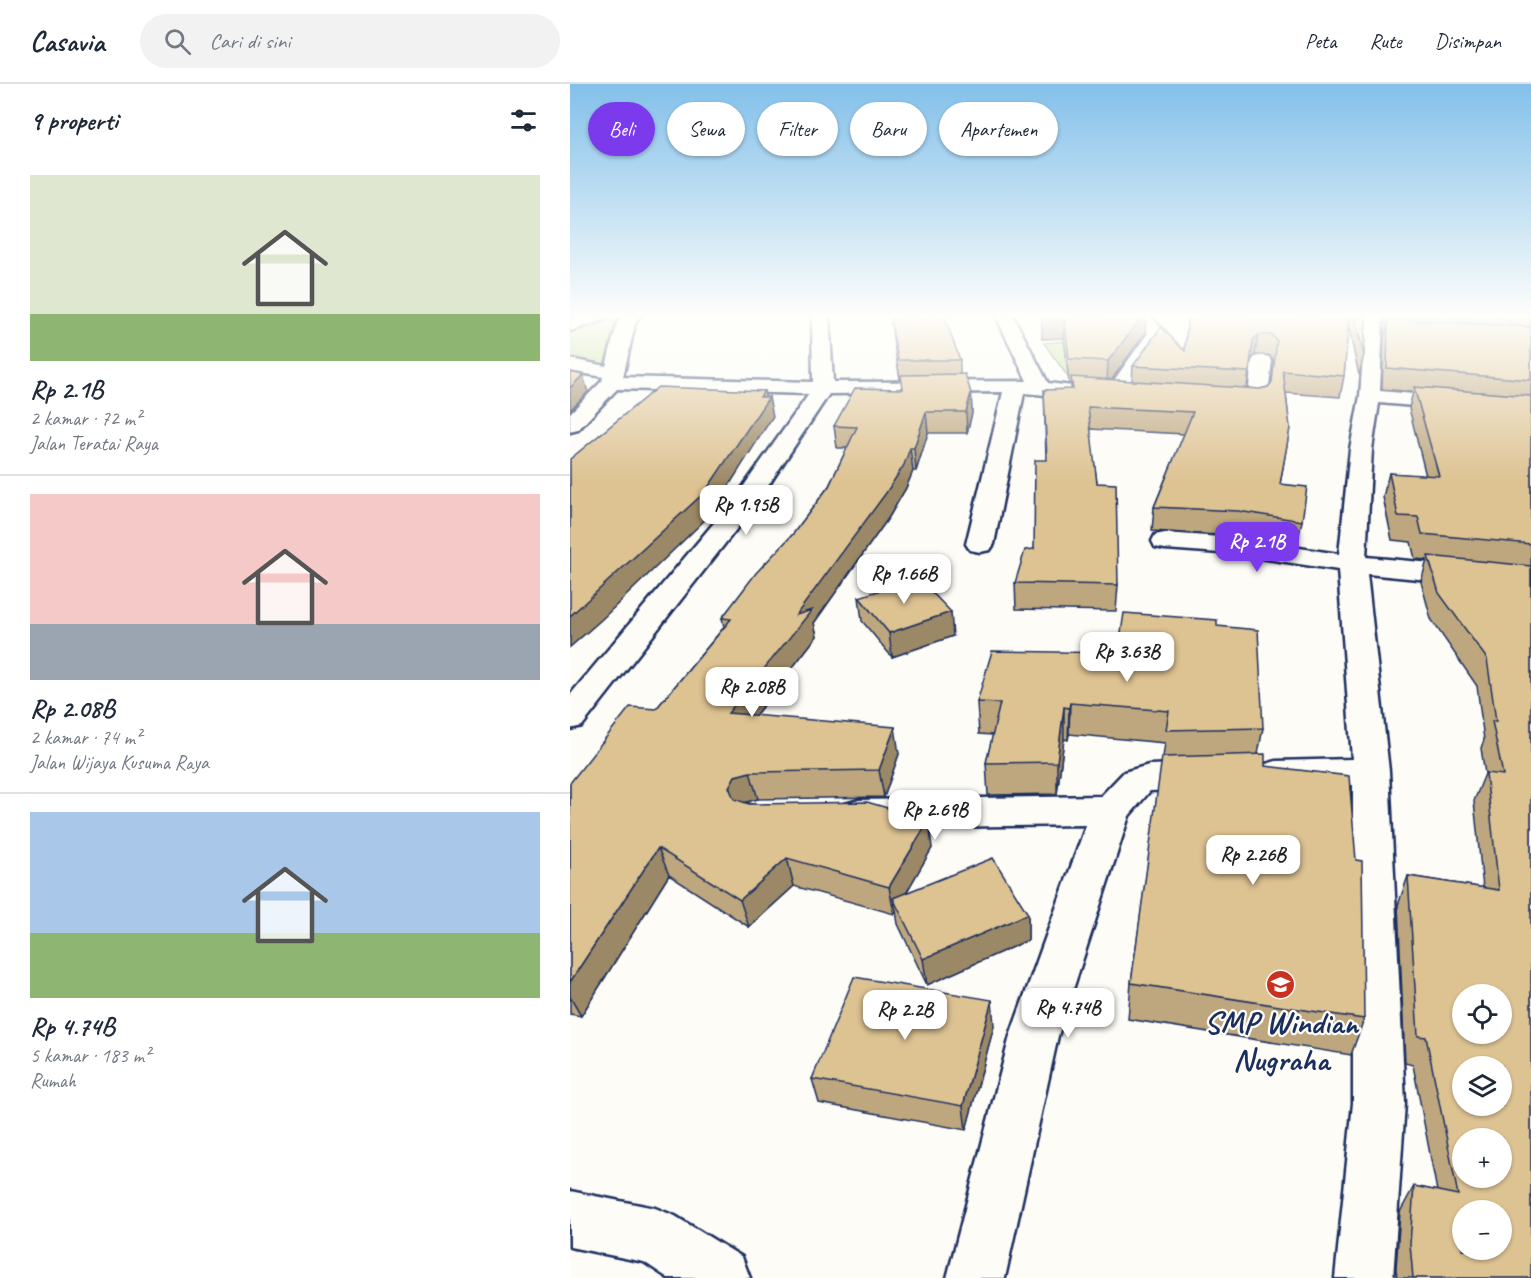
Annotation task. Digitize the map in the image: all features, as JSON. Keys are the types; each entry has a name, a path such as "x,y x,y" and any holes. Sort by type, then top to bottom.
{"street":[{"path":"592,372 613,378 823,388 1016,386 1041,390 1138,395"},
{"path":"570,425 613,378 615,372"},
{"path":"570,718 747,499 823,388 823,372"},
{"path":"1032,372 1041,390"},
{"path":"1114,394 1129,372"},
{"path":"1209,399 1257,402 1261,372"},
{"path":"1364,1278 1379,1103 1371,771 1352,564 1361,449 1373,372"},
{"path":"980,544 1016,386"},
{"path":"1370,396 1531,410"},
{"path":"1165,541 1234,546 1352,564 1531,581"},
{"path":"976,1278 1034,1036 1111,810 1137,781 1149,778 1371,771"},
{"path":"828,814 1111,810"},
{"path":"570,1219 655,1236 722,1278"}],"green space":[{"path":"1064,372 1125,373 1068,377"}],"building":[{"path":"570,372 583,375 570,388"},
{"path":"1273,372 1283,372 1290,428 1280,484 1307,487 1302,521 1238,511 1154,507 1193,412 1088,407 1097,483 1116,484 1118,585 1015,583 1025,550 1034,549 1035,460 1047,460 1044,390 1073,389 1071,377 1260,389 1268,387 1272,382"},
{"path":"1292,372 1344,372 1344,376"},
{"path":"1432,372 1531,372 1531,380"},
{"path":"965,374 971,393 966,412 926,412 914,448 910,448 904,465 796,615 812,610 728,713 895,727 879,770 750,772 735,776 729,787 734,799 749,804 867,802 929,820 889,887 787,858 740,900 658,848 570,982 570,783 630,707 656,709 731,619 722,618 756,573 793,534 829,486 857,427 834,426 855,388 903,389 901,375"},
{"path":"658,387 764,391 760,397 769,397 705,492 570,616 570,459"},
{"path":"1414,387 1531,396 1531,544 1422,534 1418,517 1398,516 1389,473 1439,476"},
{"path":"1428,556 1531,566 1531,1278 1413,1278 1410,1244 1414,1186 1458,1195 1457,1188 1512,1188 1512,1128 1452,1128 1452,1165 1426,1037 1418,1036 1408,876 1499,890 1486,773 1503,775 1492,721 1496,721 1487,659 1439,593"},
{"path":"918,578 951,612 889,633 859,597"},
{"path":"1124,613 1217,620 1217,626 1258,630 1263,728 1166,730 1169,711 1070,703 1069,708 1064,707 1057,762 986,763 1000,703 977,702 992,651 1118,653"},
{"path":"1265,754 1265,766 1349,776 1356,860 1362,861 1364,1019 1131,983 1162,757"},
{"path":"993,858 1028,914 923,959 893,898"},
{"path":"854,977 992,1000 963,1106 812,1079"}],"place":[{"name":"SMP Windian Nugraha","path":"1281,984"}]}
